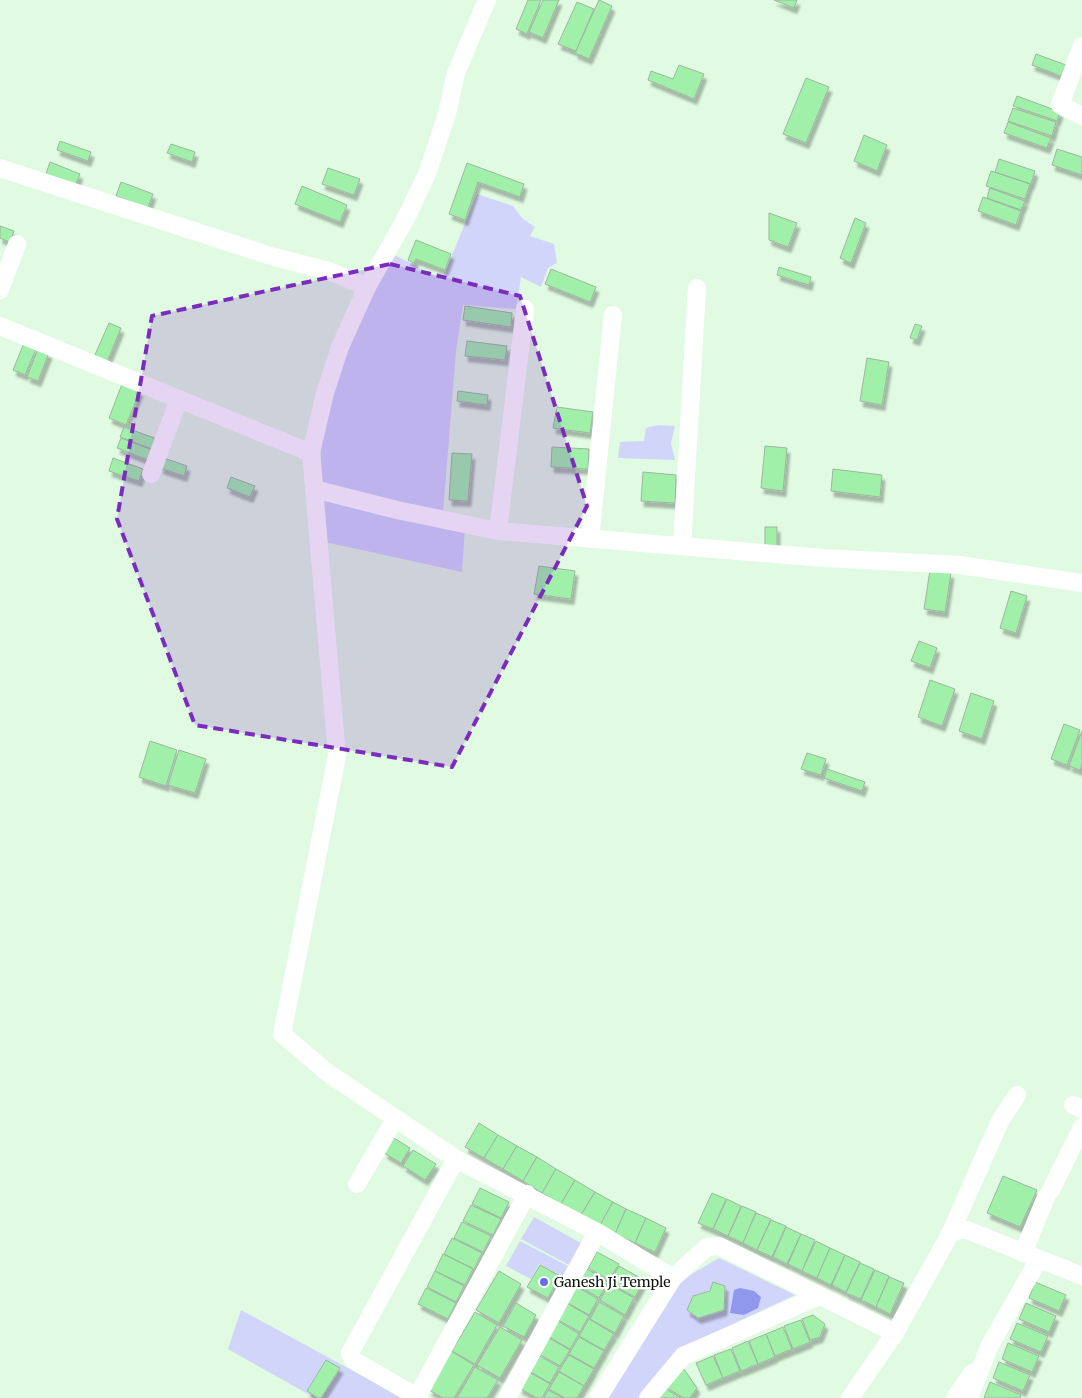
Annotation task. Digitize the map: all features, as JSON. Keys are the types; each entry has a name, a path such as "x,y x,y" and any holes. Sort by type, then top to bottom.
{"street":[{"path":"487,0 456,73 447,114 426,174 406,218 367,287 340,347 328,384 311,453 337,756 282,1034 328,1073 456,1159 527,1194 597,1232 673,1278"},
{"path":"1082,46 1060,105 1082,116"},
{"path":"0,168 246,248 329,271 367,287"},
{"path":"0,290 17,244"},
{"path":"682,546 697,288"},
{"path":"498,531 525,309"},
{"path":"590,539 613,315"},
{"path":"0,326 311,453"},
{"path":"151,474 179,399"},
{"path":"314,489 397,510 498,531 823,558 960,565 1082,583"},
{"path":"850,1398 895,1333 950,1234 1000,1121 1017,1095"},
{"path":"358,1184 395,1119"},
{"path":"969,1398 990,1345 1031,1256 1048,1194 1082,1127"},
{"path":"456,1159 350,1353 353,1360 418,1397 527,1194"},
{"path":"950,1234 960,1230 967,1230 1082,1276"},
{"path":"508,1398 597,1232"},
{"path":"598,1398 673,1278 707,1246 719,1246 895,1333"},
{"path":"648,1398 683,1356 819,1296"},
{"path":"955,1398 990,1345"}],"highlighted area":[{"path":"390,264 520,296 587,506 452,767 195,725 117,519 152,316"}],"shaded area":[{"path":"477,194 513,206 523,219 535,227 530,236 554,244 557,263 548,268 541,287 521,277 516,309 463,305 456,351 443,513 323,486 321,451 324,425 337,374 369,301 393,254 442,280"},
{"path":"658,425 675,426 671,443 675,460 618,458 620,442 644,441 646,428"},
{"path":"322,498 465,528 462,572 325,542"},
{"path":"534,1217 581,1243 569,1265 521,1239"},
{"path":"520,1241 568,1266 562,1277 539,1264 531,1279 506,1266"},
{"path":"719,1258 795,1295 678,1350 641,1398 608,1398 675,1284"},
{"path":"241,1310 403,1398 315,1398 228,1349"}],"water":[{"path":"740,1288 754,1291 761,1297 758,1308 744,1315 730,1313 734,1290"}],"building":[{"path":"528,0 541,0 527,34 516,29"},
{"path":"543,0 559,0 543,38 529,32"},
{"path":"599,0 612,6 589,59 575,53"},
{"path":"774,0 797,0 794,8"},
{"path":"577,2 594,9 576,51 558,44"},
{"path":"1036,54 1066,65 1061,76 1032,65"},
{"path":"679,65 704,74 694,99 648,80 651,71 673,79"},
{"path":"806,78 829,87 806,143 783,134"},
{"path":"1017,96 1060,112 1057,121 1013,106"},
{"path":"1013,108 1056,122 1052,136 1008,121"},
{"path":"1008,122 1051,138 1047,148 1004,133"},
{"path":"864,135 887,145 877,171 854,161"},
{"path":"60,141 91,152 88,161 57,150"},
{"path":"171,144 195,152 192,162 167,153"},
{"path":"1057,149 1082,157 1082,175 1052,165"},
{"path":"999,159 1035,171 1031,184 995,172"},
{"path":"50,162 80,174 74,188 45,177"},
{"path":"467,163 524,184 520,197 478,182 465,220 449,214"},
{"path":"328,168 360,179 354,195 322,184"},
{"path":"991,171 1030,184 1025,199 986,186"},
{"path":"121,182 153,194 148,208 116,196"},
{"path":"302,186 347,205 340,222 295,204"},
{"path":"990,188 1025,201 1021,210 987,198"},
{"path":"983,197 1021,211 1016,225 978,211"},
{"path":"769,213 797,223 788,247 769,240"},
{"path":"855,218 866,223 851,263 840,258"},
{"path":"0,226 14,231 10,242 0,238"},
{"path":"416,240 451,254 445,270 416,259 414,263 408,260"},
{"path":"779,267 811,277 809,285 777,275"},
{"path":"551,269 596,287 590,302 545,284"},
{"path":"465,306 512,313 511,327 463,320"},
{"path":"109,323 121,328 107,362 94,357"},
{"path":"915,324 922,326 917,340 910,338"},
{"path":"467,341 507,346 505,360 465,356"},
{"path":"24,343 36,349 25,375 13,370"},
{"path":"38,349 49,353 38,381 27,377"},
{"path":"867,358 889,362 882,405 860,401"},
{"path":"122,384 140,391 126,425 109,418"},
{"path":"458,391 488,395 487,405 457,401"},
{"path":"557,407 593,412 590,433 553,428"},
{"path":"124,427 157,439 152,449 120,437"},
{"path":"121,438 152,450 148,460 117,448"},
{"path":"765,446 787,448 783,491 761,488"},
{"path":"552,447 589,449 588,469 551,467"},
{"path":"452,453 472,454 468,501 449,500"},
{"path":"113,458 143,469 139,481 109,471"},
{"path":"164,458 187,466 184,476 160,468"},
{"path":"833,469 882,475 880,497 831,491"},
{"path":"643,472 676,475 675,503 641,501"},
{"path":"231,477 255,486 250,497 227,488"},
{"path":"765,527 777,527 777,547 765,547"},
{"path":"539,566 575,571 571,599 534,594"},
{"path":"930,570 951,573 945,612 924,609"},
{"path":"1011,591 1027,596 1016,633 1000,628"},
{"path":"919,641 937,648 930,668 911,661"},
{"path":"930,680 955,689 942,726 918,717"},
{"path":"971,693 994,701 982,739 959,731"},
{"path":"1064,724 1080,730 1067,765 1051,759"},
{"path":"1082,731 1082,764 1080,770 1069,766"},
{"path":"150,741 177,750 166,786 139,777"},
{"path":"179,750 206,759 195,793 168,785"},
{"path":"807,753 826,759 821,775 801,769"},
{"path":"827,769 865,782 862,791 824,778"},
{"path":"479,1123 498,1135 484,1158 465,1147"},
{"path":"498,1135 517,1146 503,1169 484,1158"},
{"path":"394,1138 410,1148 401,1163 384,1153"},
{"path":"517,1146 537,1157 523,1181 503,1169"},
{"path":"413,1150 436,1164 425,1180 403,1166"},
{"path":"537,1157 556,1169 542,1193 523,1181"},
{"path":"556,1169 575,1180 561,1204 542,1193"},
{"path":"1003,1176 1037,1190 1020,1227 987,1213"},
{"path":"575,1180 595,1192 581,1215 561,1204"},
{"path":"480,1188 509,1202 501,1218 472,1204"},
{"path":"595,1192 613,1202 600,1225 581,1215"},
{"path":"712,1193 726,1199 713,1229 698,1223"},
{"path":"727,1199 741,1206 728,1236 713,1229"},
{"path":"613,1202 626,1209 615,1234 600,1225"},
{"path":"471,1205 501,1219 493,1235 463,1221"},
{"path":"742,1206 756,1212 743,1243 728,1236"},
{"path":"626,1209 646,1218 635,1243 615,1234"},
{"path":"756,1213 771,1219 757,1250 743,1243"},
{"path":"646,1218 666,1228 655,1252 635,1243"},
{"path":"771,1220 786,1226 772,1257 757,1250"},
{"path":"462,1222 491,1236 483,1252 454,1238"},
{"path":"786,1227 801,1234 787,1264 773,1257"},
{"path":"801,1234 815,1240 802,1271 788,1264"},
{"path":"452,1238 482,1253 474,1269 444,1254"},
{"path":"816,1241 830,1248 817,1278 802,1271"},
{"path":"830,1248 845,1255 831,1285 817,1278"},
{"path":"597,1252 619,1264 609,1280 588,1268"},
{"path":"443,1254 473,1269 465,1285 435,1271"},
{"path":"845,1255 860,1262 846,1292 832,1285"},
{"path":"860,1263 874,1269 861,1299 846,1293"},
{"name":"Ganesh Ji Temple","path":"540,1265 560,1276 548,1298 527,1287"},
{"path":"619,1266 644,1280 635,1297 609,1283"},
{"path":"587,1269 608,1282 599,1298 578,1285"},
{"path":"875,1270 889,1276 876,1307 861,1300"},
{"path":"435,1271 464,1286 456,1302 427,1287"},
{"path":"499,1271 521,1284 499,1323 476,1310"},
{"path":"889,1277 904,1283 890,1314 876,1307"},
{"path":"713,1282 725,1286 724,1310 698,1318 687,1310 693,1296 710,1291"},
{"path":"1035,1282 1066,1295 1059,1311 1029,1298"},
{"path":"609,1284 634,1298 625,1315 600,1300"},
{"path":"577,1287 598,1299 589,1315 568,1303"},
{"path":"426,1288 456,1303 448,1319 418,1304"},
{"path":"599,1302 624,1316 615,1333 590,1319"},
{"path":"516,1303 536,1315 524,1337 503,1326"},
{"path":"1026,1303 1056,1316 1049,1332 1019,1319"},
{"path":"568,1304 589,1316 580,1332 558,1320"},
{"path":"475,1312 497,1325 475,1364 452,1351"},
{"path":"813,1315 825,1324 820,1337 810,1340 802,1319"},
{"path":"589,1319 614,1334 604,1350 579,1336"},
{"path":"801,1320 810,1342 793,1349 784,1326"},
{"path":"558,1321 579,1334 570,1349 549,1337"},
{"path":"1017,1323 1048,1336 1041,1352 1010,1339"},
{"path":"500,1327 522,1340 500,1378 477,1365"},
{"path":"783,1327 792,1349 775,1356 766,1334"},
{"path":"766,1334 775,1357 758,1364 749,1341"},
{"path":"579,1337 604,1351 594,1368 569,1354"},
{"path":"549,1338 570,1350 560,1366 539,1354"},
{"path":"748,1341 758,1364 741,1371 732,1348"},
{"path":"1008,1343 1039,1356 1032,1372 1002,1359"},
{"path":"731,1349 740,1371 723,1378 714,1355"},
{"path":"451,1351 474,1365 454,1398 443,1398 429,1390"},
{"path":"538,1355 559,1367 550,1383 529,1371"},
{"path":"569,1355 594,1369 584,1386 559,1371"},
{"path":"713,1356 723,1378 706,1385 696,1363"},
{"path":"326,1360 340,1368 321,1398 318,1398 307,1391"},
{"path":"999,1362 1030,1375 1023,1391 993,1378"},
{"path":"681,1365 697,1388 690,1398 684,1398 665,1387"},
{"path":"475,1367 498,1380 487,1398 457,1398"},
{"path":"529,1372 550,1384 542,1398 537,1398 519,1388"},
{"path":"559,1372 584,1386 577,1398 565,1398 549,1389"},
{"path":"990,1382 1021,1395 1020,1398 984,1398"},
{"path":"664,1388 681,1398 658,1398"},
{"path":"548,1390 563,1398 544,1398"}],"place":[{"name":"Ganesh Ji Temple","path":"544,1282"}]}
